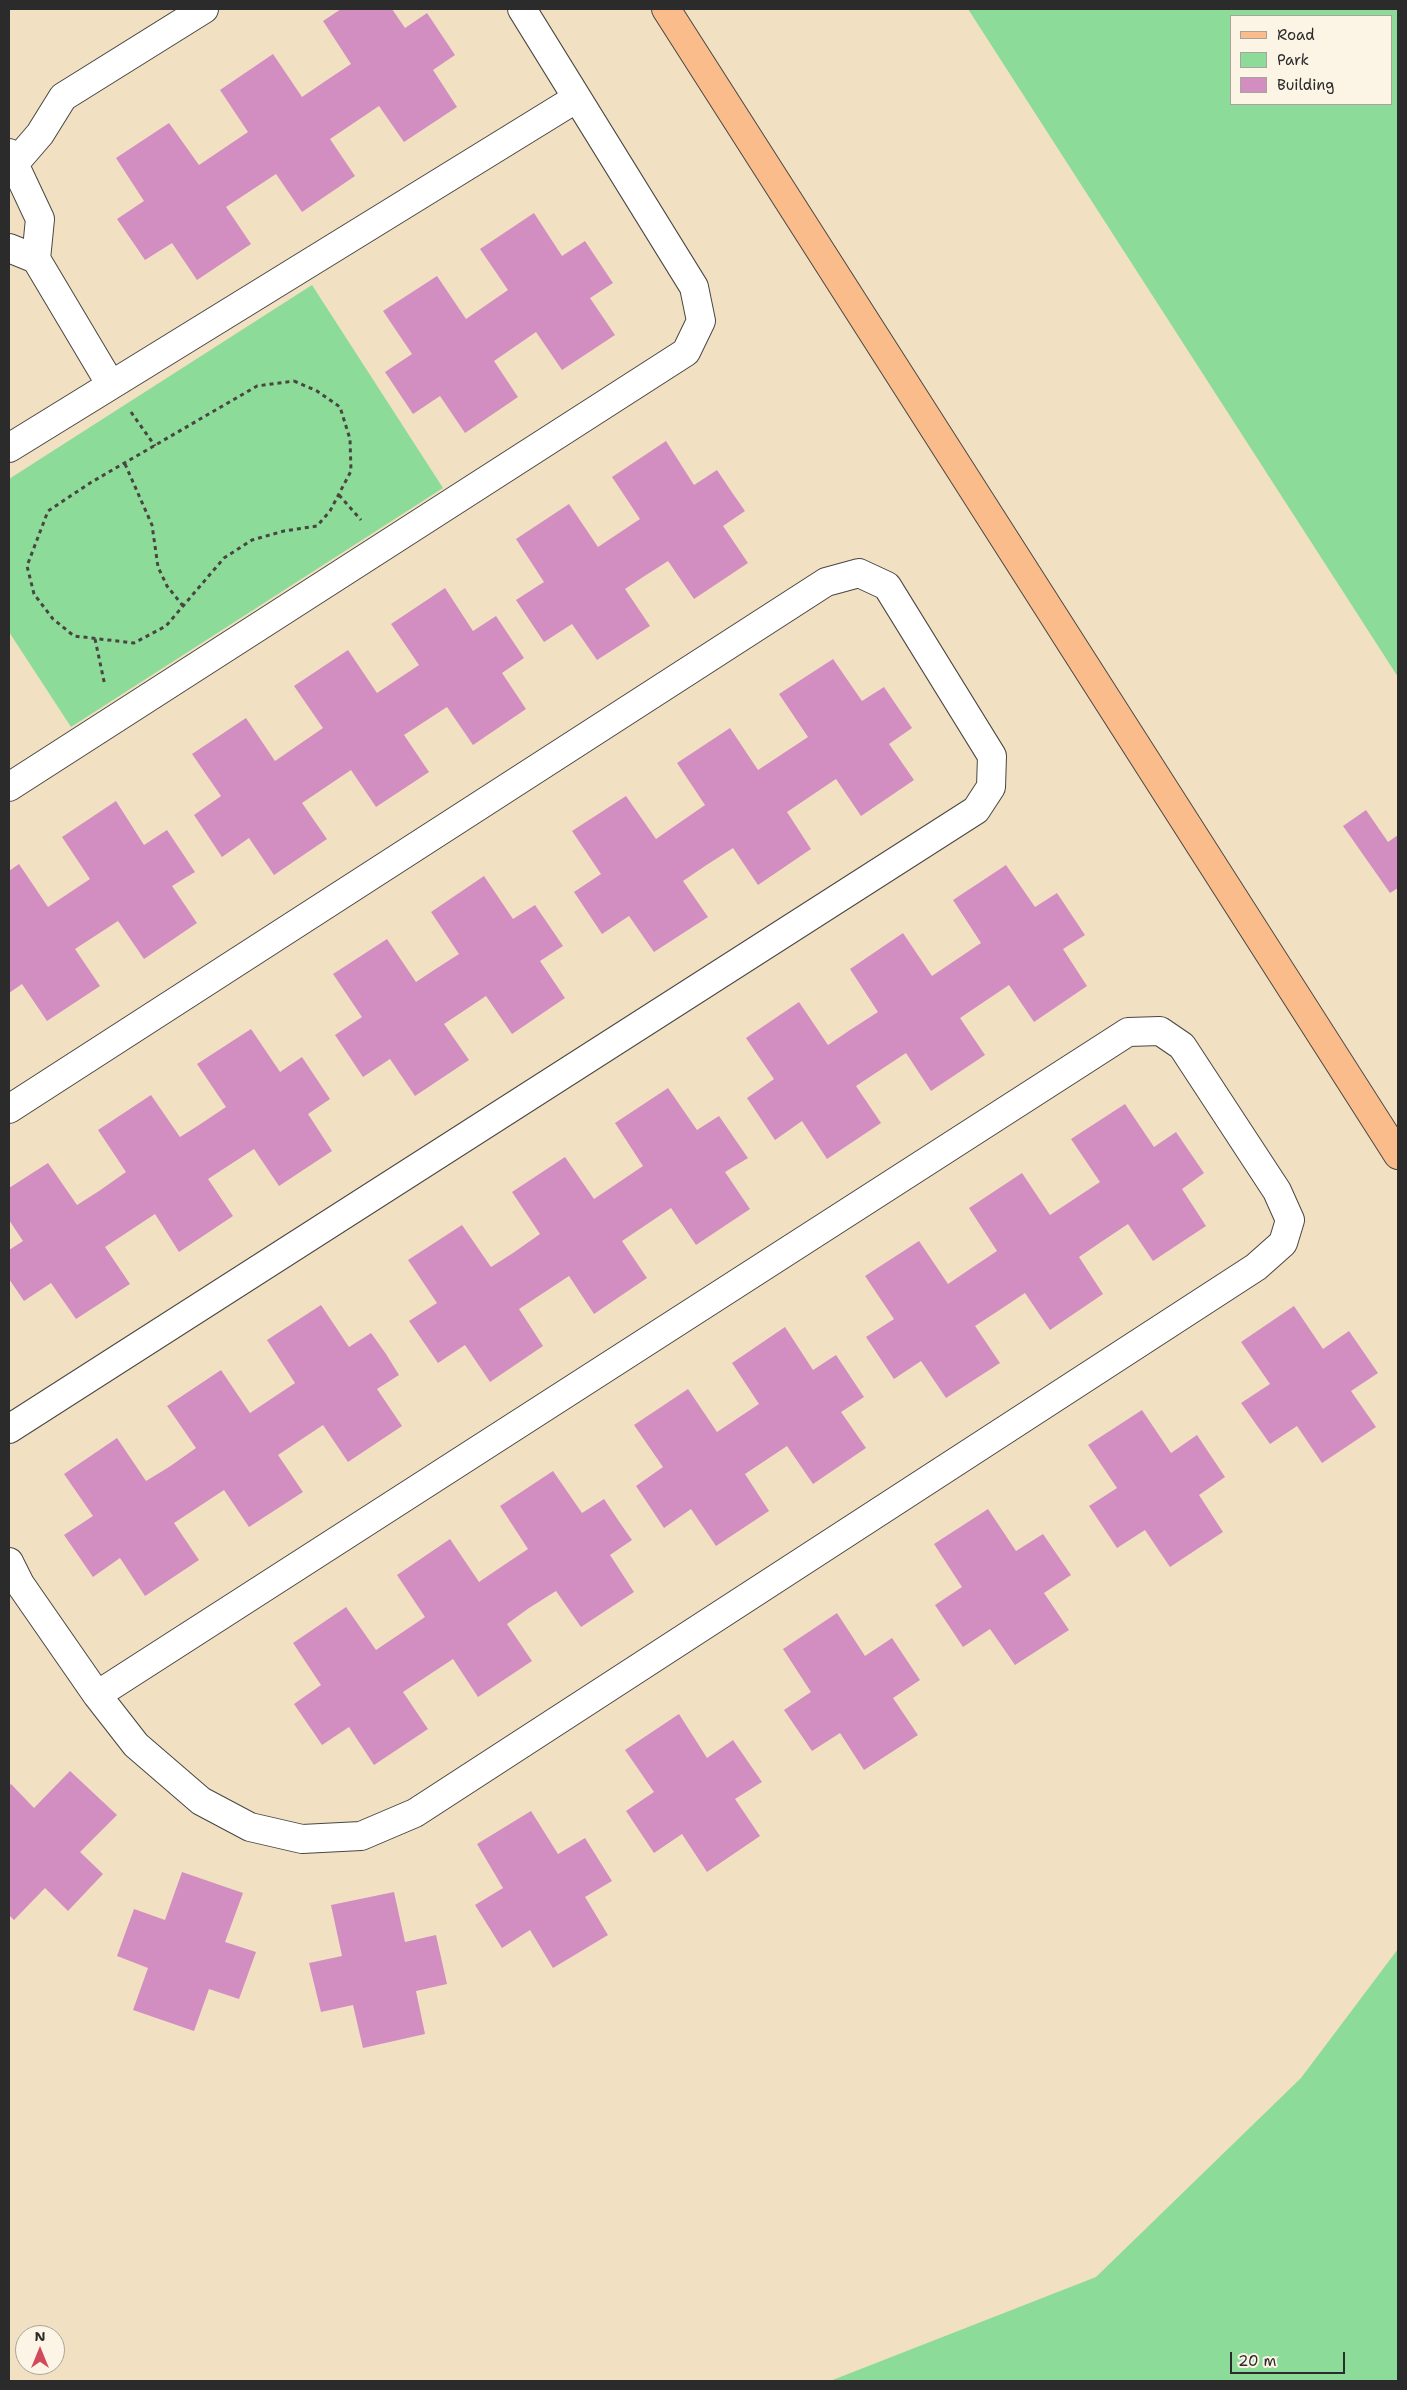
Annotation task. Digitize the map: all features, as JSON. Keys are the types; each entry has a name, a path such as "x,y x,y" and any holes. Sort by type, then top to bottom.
{"main road":[{"path":"666,9 1398,1155"}],"street":[{"path":"111,385 36,258 40,218 11,161 40,134 62,97 204,9"},
{"path":"9,787 686,352 701,321 694,287 522,9"},
{"path":"9,448 577,98"},
{"path":"9,248 36,258"},
{"path":"9,1108 826,582 859,574 887,586 992,756 991,787 976,810 9,1429"},
{"path":"9,1562 20,1584 97,1695 136,1745 201,1801 250,1827 302,1839 361,1836 415,1813 1248,1272 1283,1243 1290,1220 1277,1191 1182,1046 1160,1031 1128,1032 97,1695"}],"path":[{"path":"294,381 318,391 340,407 350,440 351,471 330,511 318,526 284,531 252,540 224,558 166,626 134,643 74,636 53,618 34,594 27,566 48,511 155,446 257,386 294,381"},
{"path":"111,385 155,446"},
{"path":"124,464 152,525 158,567 167,586 183,606"},
{"path":"95,639 112,721"}],"green space":[{"path":"968,9 1398,9 1398,677"},
{"path":"312,285 443,488 71,727 9,632 9,479"},
{"path":"1398,1949 1398,2381 830,2381 1096,2277 1301,2078"}],"building":[{"path":"341,9 392,9 405,28 427,13 455,55 433,70 457,107 404,142 379,106 330,139 355,176 302,212 276,174 226,207 251,244 197,280 172,243 145,260 117,219 144,201 116,158 169,123 199,165 248,132 220,90 273,54 302,97 351,64 323,21"},
{"path":"534,213 562,256 585,241 613,283 590,298 615,335 562,370 536,332 494,361 518,397 465,433 440,396 413,414 385,372 412,354 383,311 437,276 466,319 508,290 480,249"},
{"path":"666,441 694,485 717,470 745,511 723,526 748,563 694,599 668,561 643,577 625,589 650,626 597,660 572,624 544,642 516,600 544,582 516,539 569,504 598,547 640,519 612,477"},
{"path":"445,588 473,631 496,616 524,658 502,673 526,709 473,745 447,707 404,735 429,772 376,807 351,770 302,803 327,839 274,875 249,838 222,857 194,815 221,796 192,754 246,718 275,761 323,728 294,686 348,650 377,693 419,665 391,624"},
{"path":"833,659 862,701 884,687 912,728 889,744 914,780 861,816 836,779 787,812 811,849 758,885 733,848 705,866 683,881 708,917 654,952 629,916 602,934 574,892 601,874 572,831 626,796 656,839 705,805 677,763 730,728 758,770 808,737 779,694"},
{"path":"116,801 144,845 167,830 195,872 172,886 197,923 144,959 118,921 75,949 100,986 47,1021 22,984 9,993 9,871 19,864 48,907 90,879 62,837"},
{"path":"1366,810 1388,842 1398,835 1398,888 1390,893 1343,826"},
{"path":"1006,865 1035,907 1057,893 1085,935 1063,949 1087,986 1034,1022 1009,985 960,1018 985,1055 931,1091 906,1053 856,1086 881,1123 827,1159 802,1121 775,1140 747,1098 774,1079 746,1038 799,1002 828,1045 878,1012 850,969 903,933 932,976 981,943 953,900"},
{"path":"484,876 513,919 535,905 563,946 540,961 565,998 512,1034 486,996 444,1024 469,1060 415,1096 390,1059 363,1077 335,1035 362,1017 333,974 387,939 416,982 459,954 431,912"},
{"path":"251,1029 280,1072 302,1057 330,1099 308,1114 332,1151 279,1186 254,1149 208,1179 233,1216 179,1252 155,1214 105,1247 130,1284 76,1319 51,1283 24,1301 9,1279 9,1250 23,1241 9,1220 9,1188 48,1163 77,1205 99,1191 126,1172 98,1130 151,1095 180,1137 199,1125 226,1107 197,1064"},
{"path":"668,1088 697,1130 719,1116 748,1158 725,1172 750,1209 696,1245 671,1208 622,1241 647,1278 594,1314 569,1276 519,1309 543,1346 490,1382 465,1345 438,1363 409,1321 437,1303 408,1260 462,1225 491,1267 513,1253 540,1234 512,1192 565,1157 594,1199 643,1166 615,1123"},
{"path":"1125,1104 1154,1147 1176,1132 1204,1173 1182,1189 1206,1226 1153,1261 1128,1224 1079,1257 1103,1294 1050,1330 1025,1293 975,1326 1000,1363 946,1398 921,1361 894,1379 866,1337 894,1319 865,1276 919,1241 948,1284 997,1251 969,1208 1022,1173 1050,1215 1100,1182 1071,1139"},
{"path":"321,1305 349,1347 371,1333 386,1354 399,1375 377,1389 402,1426 348,1462 323,1425 278,1455 303,1492 249,1527 224,1490 174,1523 199,1560 145,1596 120,1558 93,1577 64,1535 93,1516 64,1474 117,1438 146,1481 169,1467 196,1448 167,1406 221,1370 250,1413 295,1383 267,1340"},
{"path":"1294,1306 1323,1349 1349,1331 1378,1373 1351,1391 1376,1427 1322,1463 1297,1426 1270,1444 1241,1403 1270,1384 1241,1342"},
{"path":"785,1327 813,1370 836,1355 864,1397 841,1412 866,1448 813,1484 787,1446 745,1474 769,1511 716,1546 691,1509 664,1528 636,1486 663,1467 634,1425 688,1389 717,1432 759,1404 732,1363"},
{"path":"1142,1410 1171,1453 1197,1435 1225,1477 1199,1495 1223,1532 1170,1567 1145,1530 1117,1548 1089,1506 1117,1488 1088,1445"},
{"path":"553,1471 582,1513 604,1499 632,1540 610,1555 634,1592 581,1627 556,1591 529,1608 507,1624 532,1661 478,1697 453,1659 403,1692 428,1729 374,1765 349,1727 322,1745 294,1704 321,1685 293,1643 346,1607 376,1650 425,1617 397,1575 450,1539 479,1582 528,1549 500,1506"},
{"path":"988,1509 1016,1551 1043,1534 1071,1575 1044,1593 1069,1630 1015,1665 990,1629 963,1647 935,1605 962,1587 934,1544"},
{"path":"837,1613 865,1656 892,1638 920,1680 893,1698 918,1735 864,1770 840,1733 812,1751 784,1710 811,1692 783,1649"},
{"path":"679,1714 707,1758 733,1740 762,1782 735,1799 760,1836 707,1872 682,1834 654,1853 626,1811 654,1792 625,1750"},
{"path":"70,1771 117,1815 80,1852 103,1874 68,1911 45,1888 14,1920 9,1915 9,1786 11,1784 34,1808"},
{"path":"531,1811 558,1854 585,1838 612,1881 585,1897 608,1935 553,1968 530,1930 502,1948 475,1905 503,1888 477,1844"},
{"path":"182,1872 243,1893 225,1942 256,1952 239,1999 209,1989 194,2031 133,2010 148,1968 117,1956 134,1909 165,1920"},
{"path":"394,1892 405,1942 436,1935 447,1984 416,1991 425,2034 363,2048 353,2005 321,2012 309,1963 342,1956 331,1905"}]}
